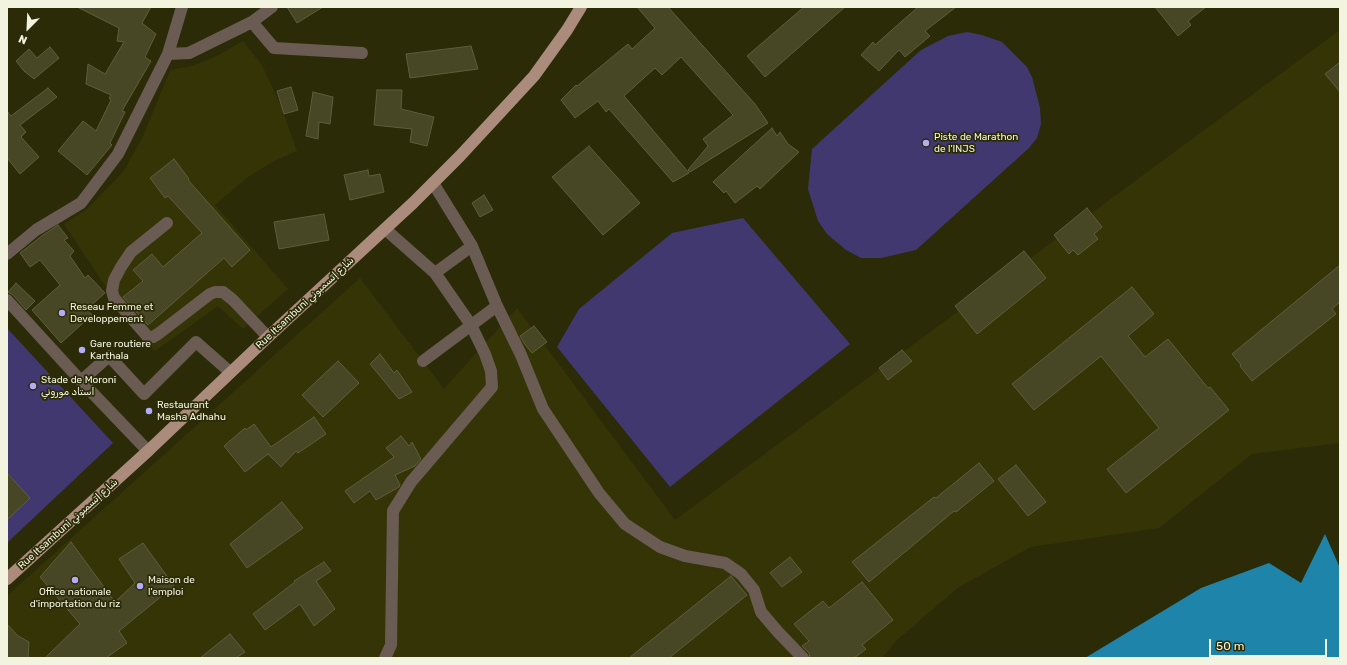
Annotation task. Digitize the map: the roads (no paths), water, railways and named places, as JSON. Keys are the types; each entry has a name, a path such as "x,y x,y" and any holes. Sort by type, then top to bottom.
{"main road":[{"name":"Rue Itsambuni شارع إتسمبوني","path":"7,579 148,451 230,372 433,183 534,76 582,7"}],"street":[{"path":"7,254 36,230 81,203 118,154 168,54 182,7"},
{"path":"168,54 189,53 252,22 272,7"},
{"path":"252,22 274,48 362,53"},
{"path":"433,183 472,246 497,306 521,355 544,409 599,493 625,524 660,547 685,556 725,563 741,574 754,590 761,612 803,658"},
{"path":"167,223 131,252 114,280 112,291 114,298 148,337 158,334 210,294 223,292 238,305 268,337"},
{"path":"385,229 435,273 471,325 485,354 491,371 492,387 411,482 393,511 391,645 385,658"},
{"path":"435,273 472,246"},
{"path":"7,300 148,451"},
{"path":"423,361 497,306"},
{"path":"81,381 109,356 144,394 196,342 230,372"}],"water":[{"path":"1325,534 1340,568 1340,658 1085,658 1201,588 1269,563 1301,583"}],"place":[{"name":"Piste de Marathon de l'INJS","path":"926,143"},
{"name":"Reseau Femme et Developpement","path":"62,313"},
{"name":"Gare routiere Karthala","path":"82,350"},
{"name":"Stade de Moroni استاد موروني","path":"33,386"},
{"name":"Restaurant Masha Adhahu","path":"149,411"},
{"name":"Office nationale d'importation du riz","path":"75,580"},
{"name":"Maison de l'emploi","path":"140,586"}]}
